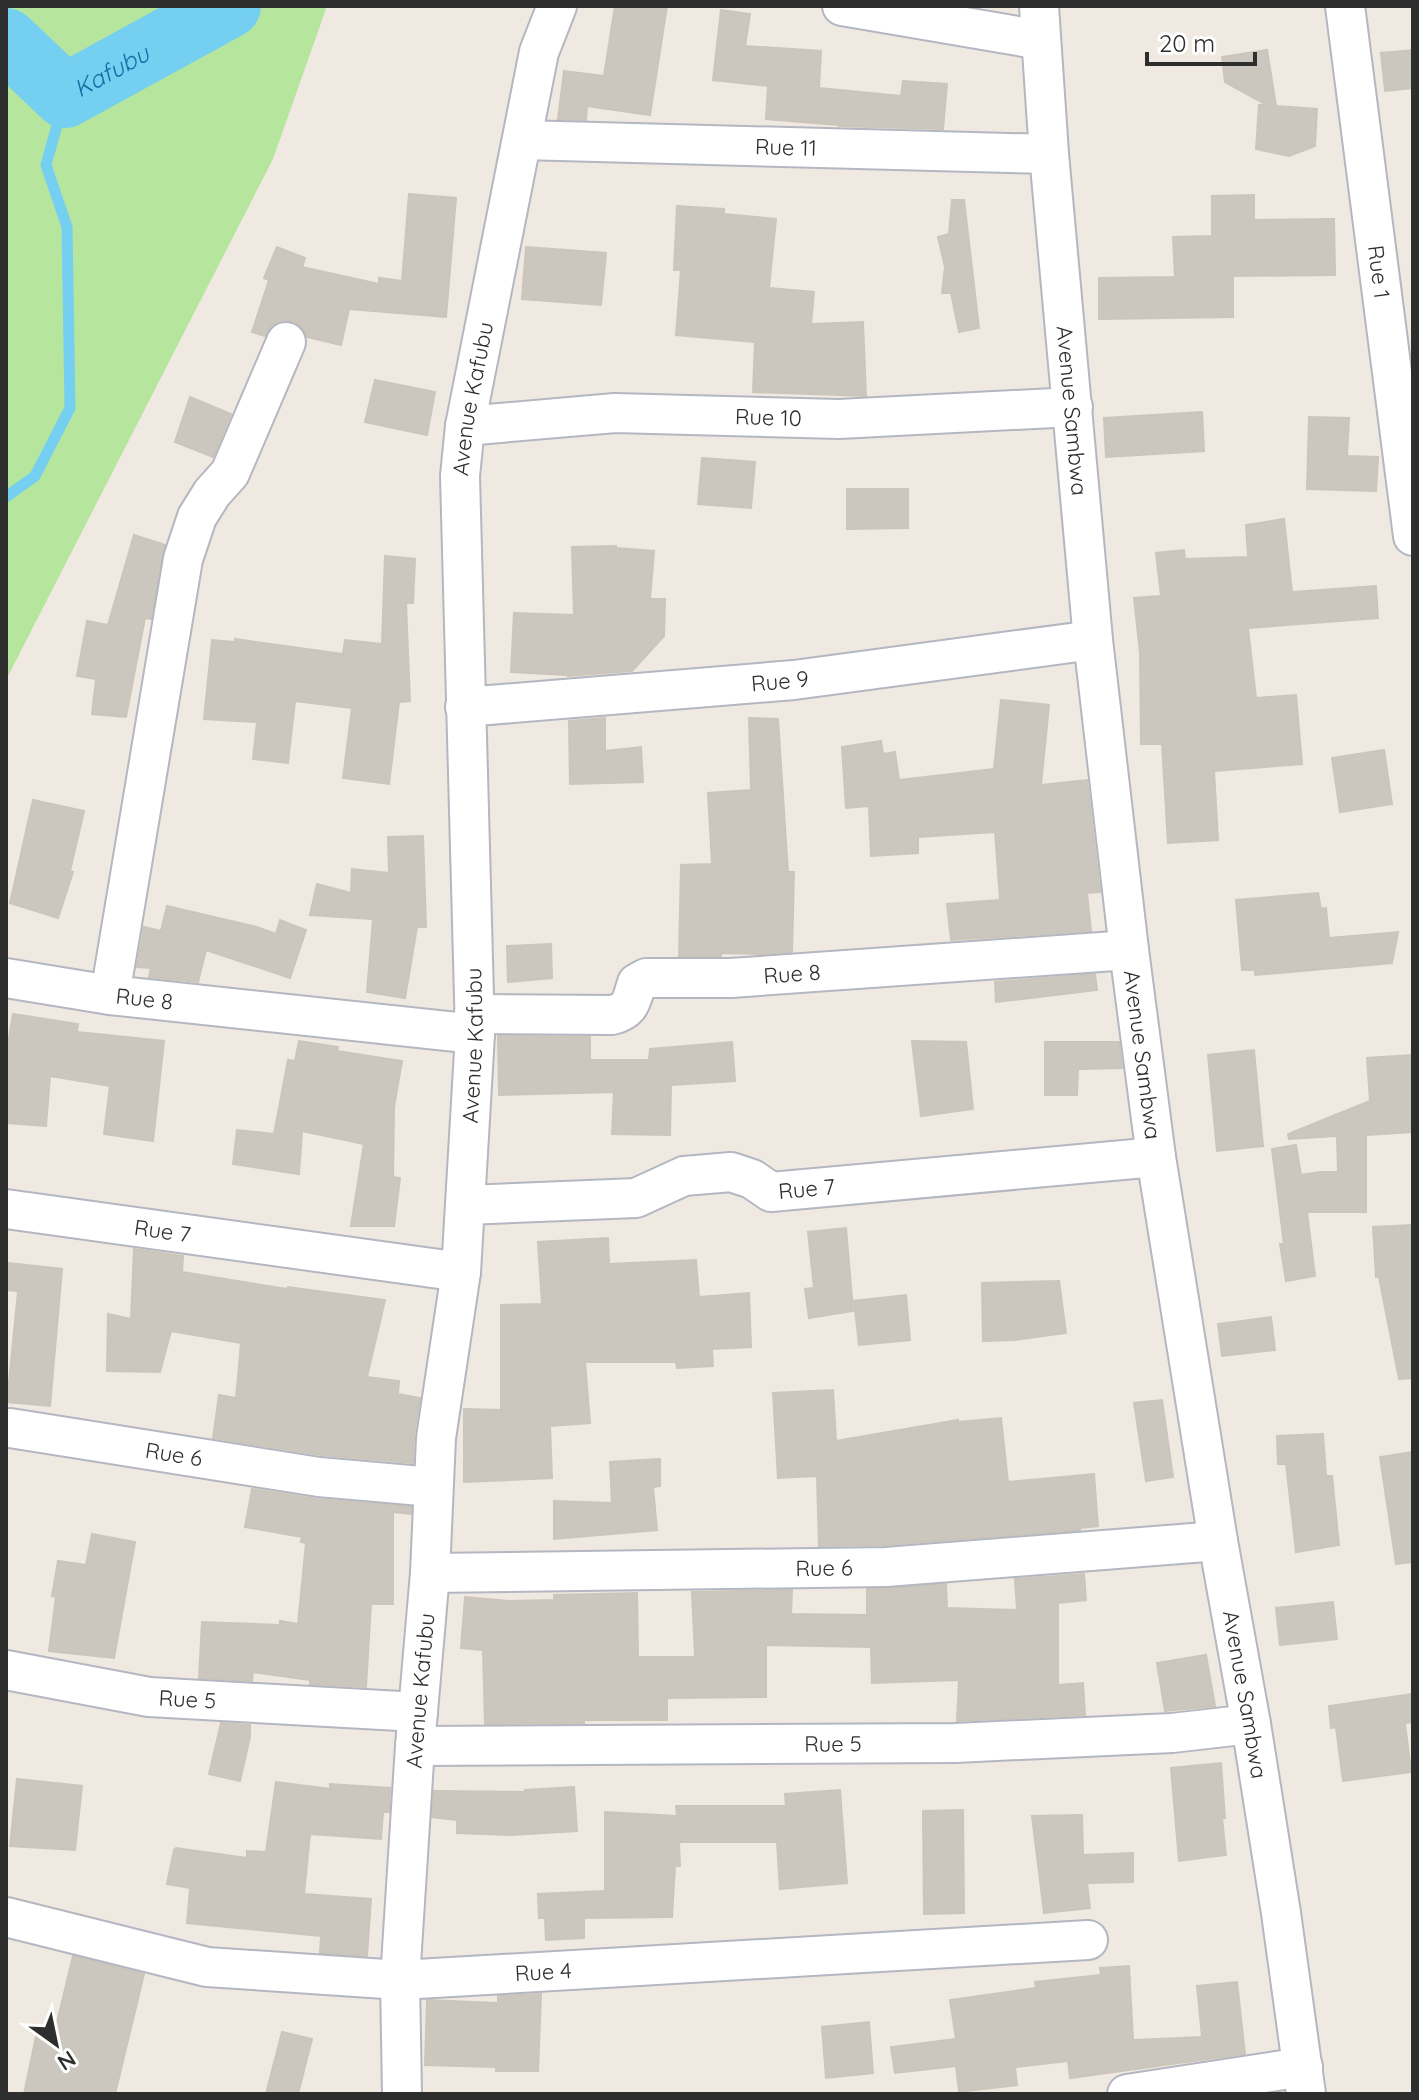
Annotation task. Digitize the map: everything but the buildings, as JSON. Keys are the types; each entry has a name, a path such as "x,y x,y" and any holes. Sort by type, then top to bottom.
{"street":[{"name":"Avenue Kafubu","path":"402,2094 400,1980 430,1573 436,1438 461,1272 475,1024 460,476 465,426 539,52 557,6"},
{"path":"842,6 1040,23"},
{"name":"Rue 1","path":"1345,6 1413,536"},
{"name":"Avenue Sambwa","path":"1040,23 1093,640 1129,950 1156,1157 1251,1724 1304,2081"},
{"name":"Rue 11","path":"522,140 1049,154"},
{"path":"110,995 183,559 197,517 212,493 230,473 286,342"},
{"name":"Rue 10","path":"465,426 615,413 839,419 1073,407"},
{"name":"Rue 9","path":"465,707 794,680 1093,640"},
{"name":"Rue 8","path":"6,978 110,995 475,1024 621,1013 629,1007 637,983 646,978 731,978 1129,950"},
{"name":"Rue 7","path":"465,1205 636,1198 684,1176 700,1174 731,1172 752,1179 771,1192 1156,1157"},
{"name":"Rue 7","path":"6,1209 461,1272"},
{"name":"Rue 6","path":"10,1428 319,1477 433,1487"},
{"name":"Rue 6","path":"430,1573 886,1567 1218,1541"},
{"name":"Rue 5","path":"6,1670 149,1697 417,1729 955,1743 1172,1733 1251,1724"},
{"name":"Rue 4","path":"6,1917 207,1967 400,1980 1088,1940"},
{"path":"1127,2094 1304,2081"}],"green space":[{"path":"6,6 327,6 273,159 6,680"}],"waterway":[{"name":"Kafubu","path":"6,40 65,96 229,6"},
{"path":"6,497 35,476 70,408 67,227 46,165 65,96"}]}
